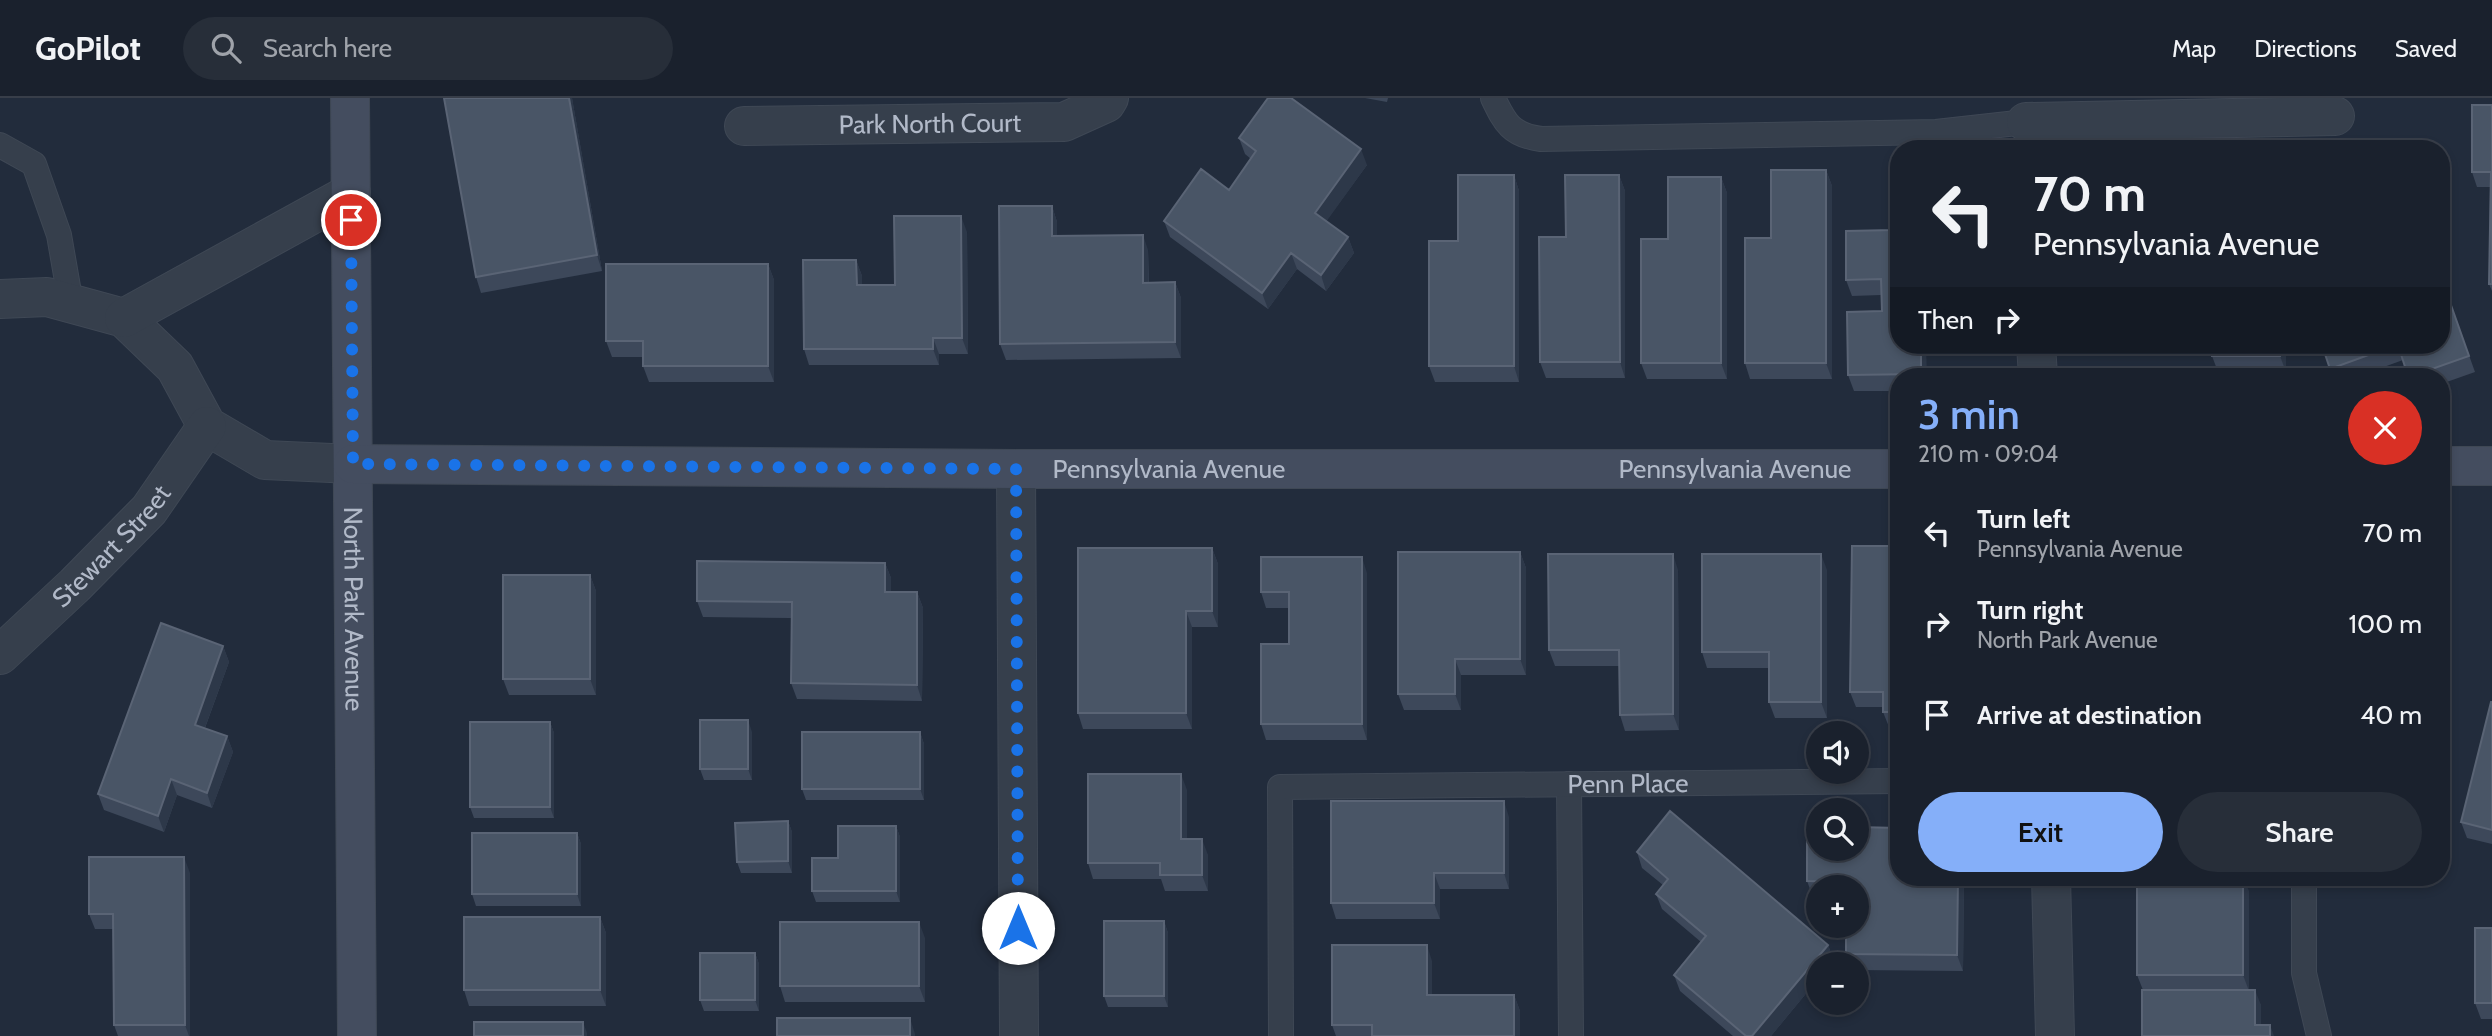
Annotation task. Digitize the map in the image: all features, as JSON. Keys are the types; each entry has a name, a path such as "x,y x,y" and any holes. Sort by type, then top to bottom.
{"street":[{"name":"North Park Avenue","path":"350,98 357,1036"},
{"name":"Park North Court","path":"744,126 1064,122 1106,103 1109,98"},
{"path":"2026,123 2335,116"},
{"path":"124,318 351,193"},
{"path":"0,299 47,297 124,318 175,367 207,426 265,460 353,464"},
{"name":"Stewart Street","path":"0,655 75,585 149,510 207,426"},
{"name":"Pennsylvania Avenue","path":"353,464 1016,469 1890,469"},
{"path":"2450,466 2492,466"},
{"path":"1016,469 1019,1036"},
{"path":"2051,886 2055,1036"}],"lane":[{"path":"1493,98 1506,124 1525,137 1541,139 1936,132 2026,123"},
{"path":"0,145 34,164 59,236 71,304"},
{"name":"Penn Place","path":"1571,1036 1569,783 1890,781"},
{"path":"1282,1036 1280,787 1569,783"},
{"path":"2304,886 2304,973 2319,1036"}],"building":[{"path":"444,98 569,98 597,255 476,277"},
{"path":"1268,98 1291,98 1361,149 1315,213 1348,237 1321,275 1291,253 1262,293 1164,221 1201,169 1229,190 1256,151 1239,138"},
{"path":"2472,105 2492,105 2492,284 2489,284 2491,172 2472,172"},
{"path":"1771,170 1826,170 1826,363 1745,363 1745,238 1771,238"},
{"path":"1458,175 1514,175 1514,366 1429,366 1429,241 1458,241"},
{"path":"1565,175 1619,175 1620,362 1540,362 1539,237 1566,237"},
{"path":"1668,177 1721,177 1721,363 1641,363 1641,239 1668,239"},
{"path":"999,206 1052,206 1052,236 1143,235 1143,283 1175,282 1175,342 1000,344"},
{"path":"894,216 961,216 962,338 933,338 933,349 804,349 803,260 856,260 857,285 895,285"},
{"path":"1890,230 1890,354 1921,354 1921,368 1890,368 1890,374 1848,375 1847,312 1882,311 1881,279 1846,280 1846,231"},
{"path":"606,264 768,264 768,366 643,366 643,341 606,341"},
{"path":"2450,302 2469,356 2435,368 2405,368 2401,354 2450,354"},
{"path":"2212,354 2280,354 2280,356"},
{"path":"2325,354 2371,354 2333,368 2330,368"},
{"path":"1852,546 1890,546 1890,712 1883,712 1883,692 1850,692"},
{"path":"1078,548 1212,548 1212,611 1186,611 1186,713 1078,713"},
{"path":"1398,552 1520,552 1520,659 1455,659 1455,694 1398,694"},
{"path":"1548,554 1673,554 1673,714 1620,715 1619,650 1549,650"},
{"path":"1702,554 1821,554 1821,702 1769,702 1769,652 1702,652"},
{"path":"1261,557 1362,557 1362,724 1261,724 1261,644 1289,644 1289,592 1261,592"},
{"path":"697,561 885,563 885,592 917,592 917,685 791,683 792,602 697,601"},
{"path":"503,575 590,575 590,679 503,679"},
{"path":"161,623 223,646 195,725 227,736 207,793 171,779 158,816 98,794"},
{"path":"2492,702 2492,830 2461,822"},
{"path":"700,720 748,720 748,769 700,769"},
{"path":"470,722 550,722 550,807 470,807"},
{"path":"802,732 920,732 920,789 802,789"},
{"path":"1088,774 1181,774 1181,839 1202,839 1202,875 1160,875 1160,863 1088,863"},
{"path":"1331,801 1504,801 1504,873 1434,873 1434,903 1331,903"},
{"path":"1670,811 1806,926 1806,938 1820,938 1828,945 1822,952 1806,952 1806,971 1752,1036 1746,1036 1674,975 1706,936 1656,894 1668,879 1637,852"},
{"path":"788,821 788,861 737,862 735,823"},
{"path":"838,826 896,826 896,891 812,891 812,858 838,858"},
{"path":"1869,827 1890,828 1890,886 1958,886 1957,955 1846,952 1846,938 1869,938 1869,875 1807,875 1807,861 1869,861"},
{"path":"472,833 577,833 577,894 472,894"},
{"path":"89,857 184,857 185,1025 114,1025 113,914 89,914"},
{"path":"2137,886 2243,886 2243,975 2137,975"},
{"path":"464,917 600,917 600,990 464,990"},
{"path":"1104,921 1164,921 1164,996 1104,996"},
{"path":"780,922 919,922 919,986 780,986"},
{"path":"2475,928 2492,928 2492,1003 2475,1003"},
{"path":"1332,945 1427,945 1427,995 1514,995 1514,1036 1372,1036 1372,1025 1332,1025"},
{"path":"700,953 755,953 755,1000 700,1000"},
{"path":"2142,990 2255,990 2255,1025 2270,1025 2270,1036 2142,1036"},
{"path":"777,1018 910,1018 910,1036 777,1036"},
{"path":"474,1022 583,1022 583,1036 474,1036"}],"route":[{"path":"351,220 353,464 1016,469 1018,928"}]}
